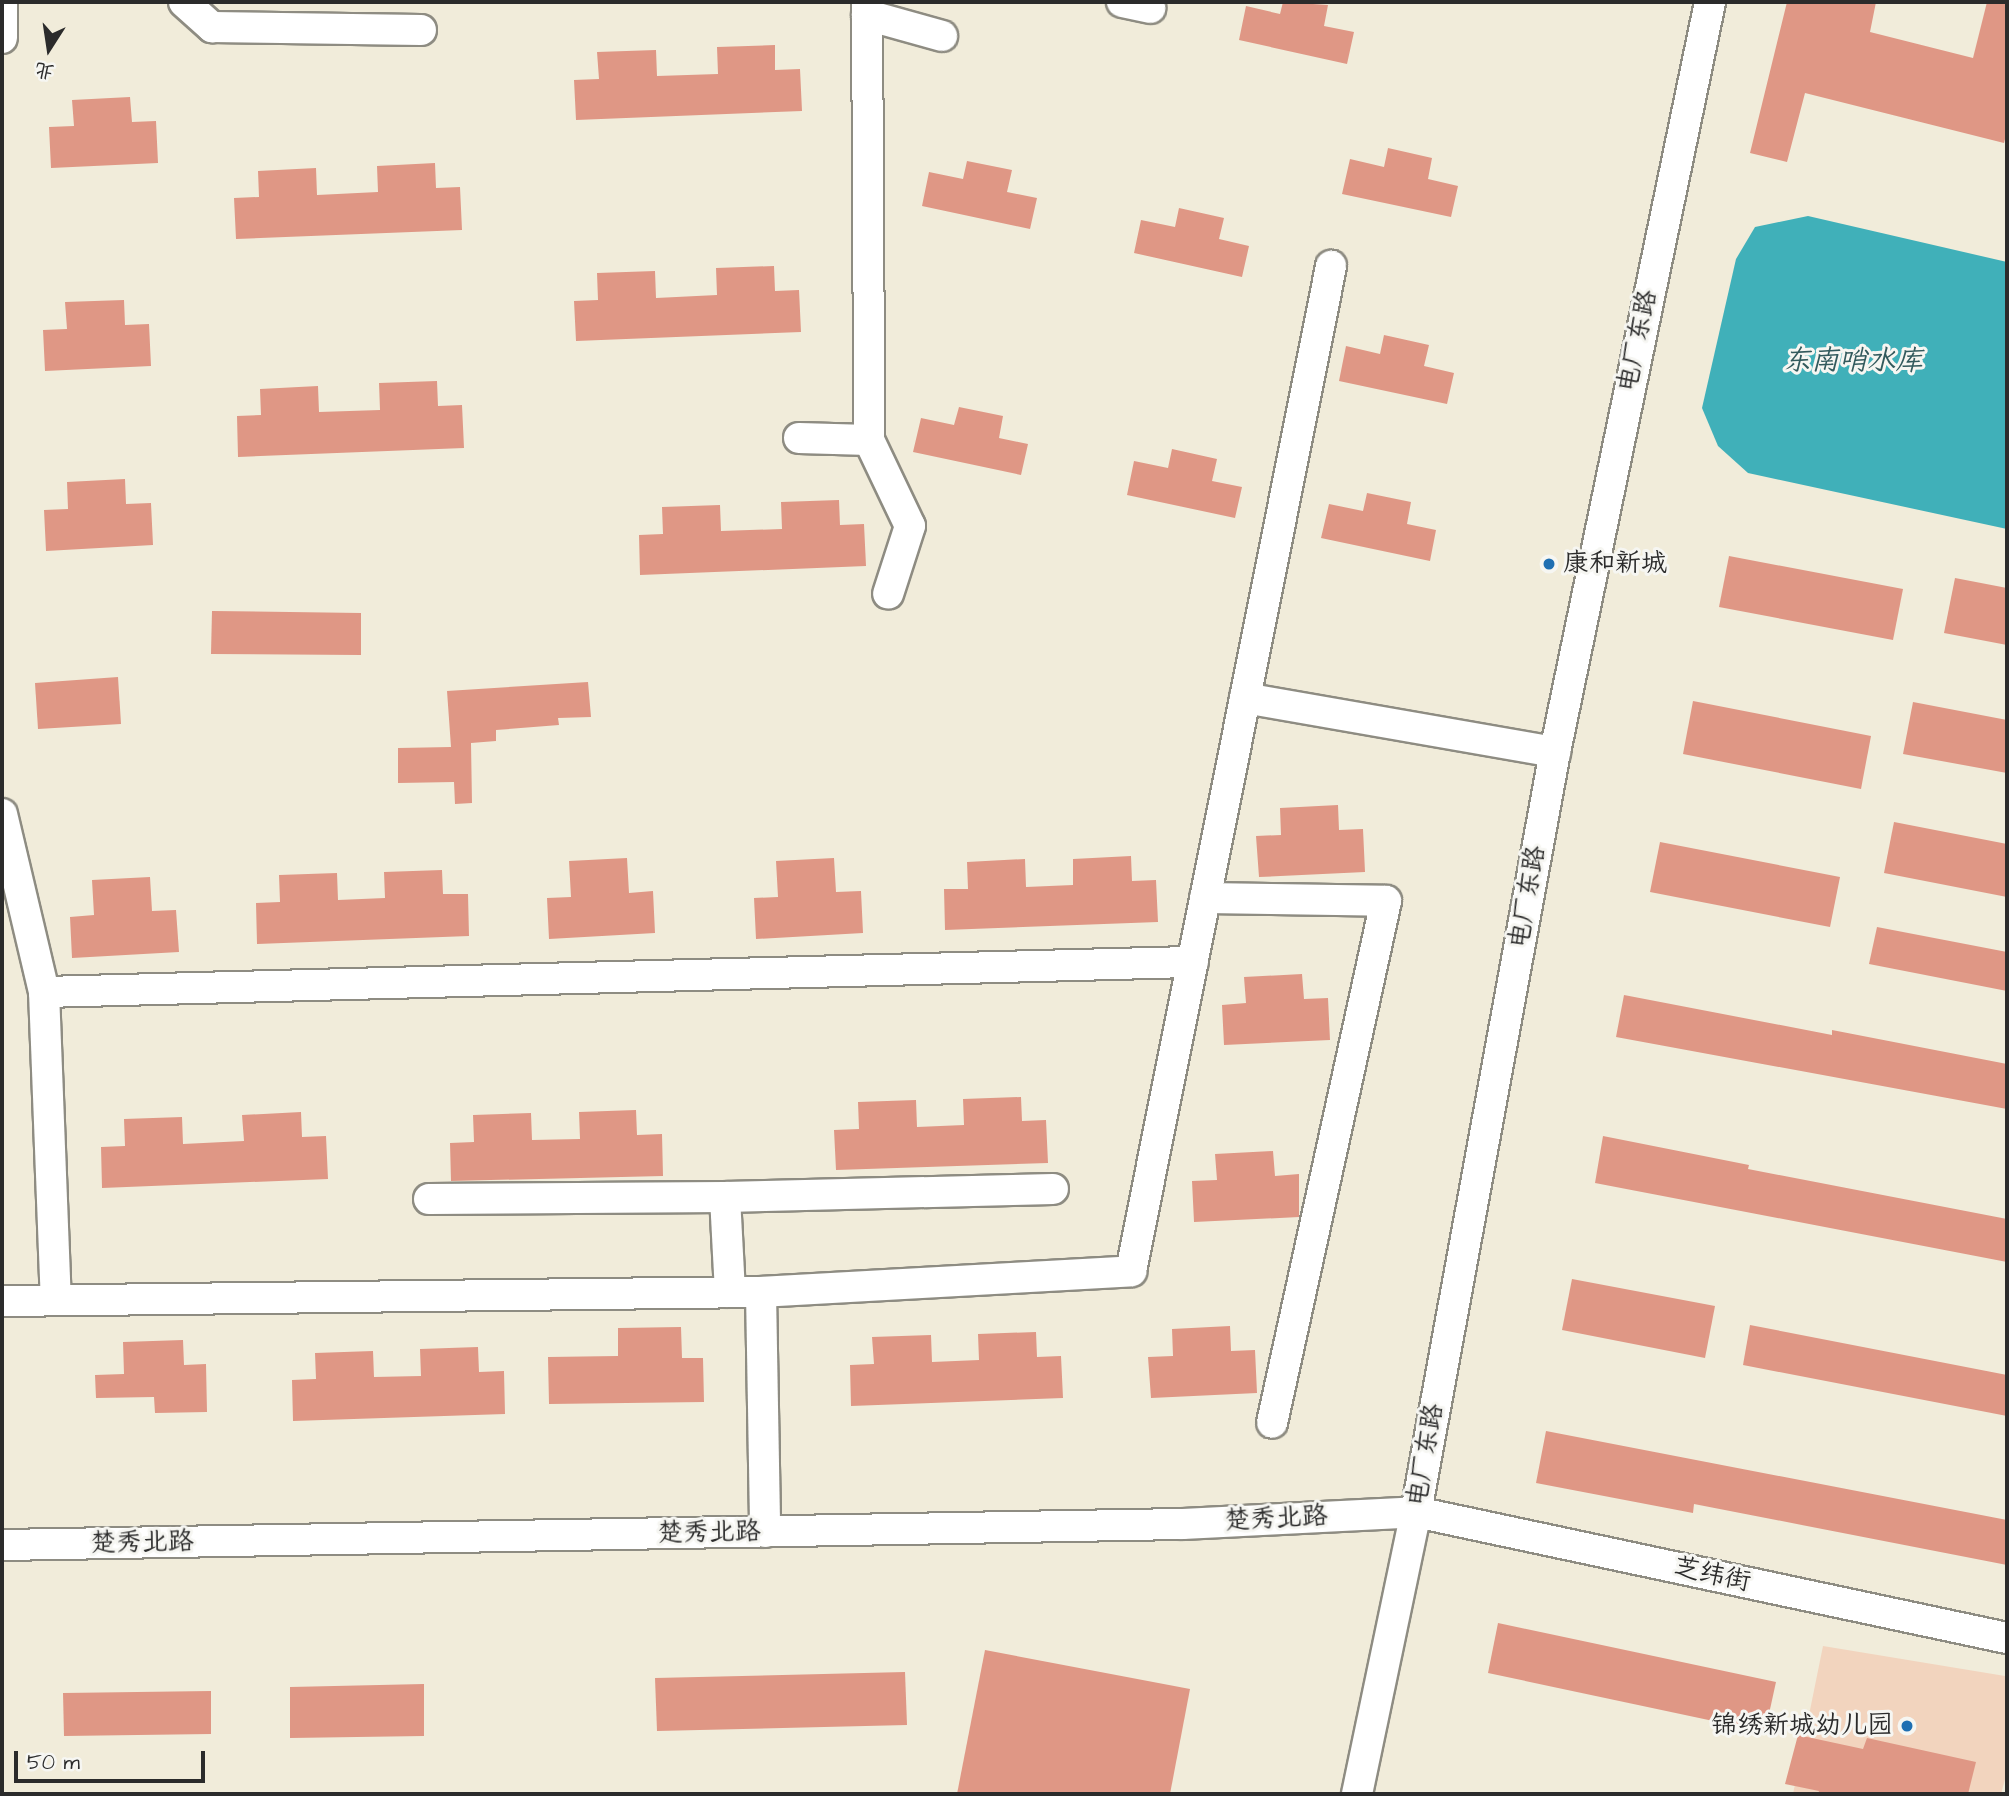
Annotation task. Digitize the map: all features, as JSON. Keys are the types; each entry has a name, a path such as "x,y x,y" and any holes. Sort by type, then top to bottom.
{"street":[{"path":"2,2 2,38"},
{"path":"184,2 212,27 421,30"},
{"path":"1122,2 1150,8"},
{"name":"电厂东路","path":"1357,1794 1416,1512 1555,752 1710,2"},
{"path":"888,594 910,526 869,440 867,9 942,36"},
{"path":"2,1301 761,1292 1131,1270 1331,266"},
{"path":"799,438 869,440"},
{"path":"1245,698 1555,752"},
{"path":"2,814 44,992 56,1300"},
{"path":"1205,898 1386,901 1272,1423"},
{"path":"44,992 1192,962"},
{"path":"429,1199 725,1197 1054,1189"},
{"path":"725,1197 730,1292"},
{"path":"761,1292 765,1532"},
{"name":"楚秀北路","path":"2,1545 1183,1524 1416,1512"},
{"name":"芝纬街","path":"1416,1512 2007,1638"}],"shaded area":[{"name":"锦绣新城幼儿园","path":"1823,1646 2005,1676 2007,1772 2001,1794 1793,1794"}],"water":[{"name":"东南哨水库","path":"1808,216 2007,262 2007,529 1748,473 1718,446 1702,408 1736,259 1755,227"}],"building":[{"path":"1283,2 1328,5 1324,26 1354,32 1347,64 1239,40 1246,6 1280,14"},
{"path":"1787,2 1876,2 1870,32 1973,58 1987,2 2007,2 2007,131 2004,143 1805,93 1787,162 1750,153"},
{"path":"775,45 775,70 800,69 802,111 576,120 574,80 599,79 597,52 656,50 657,76 718,74 717,47"},
{"path":"130,97 132,122 156,121 158,163 51,168 49,127 74,126 72,100"},
{"path":"1388,148 1432,158 1428,179 1458,186 1451,217 1342,194 1350,159 1384,167"},
{"path":"967,161 1012,170 1007,192 1037,198 1030,229 922,206 929,172 963,179"},
{"path":"435,163 436,188 460,187 462,230 236,239 234,198 259,197 258,171 316,168 317,195 378,192 377,166"},
{"path":"1179,208 1224,218 1219,239 1249,246 1242,277 1134,253 1141,220 1175,227"},
{"path":"774,266 775,291 799,290 801,332 576,341 574,301 598,300 597,273 655,271 656,298 717,295 716,268"},
{"path":"124,300 125,325 149,324 151,366 45,371 43,330 67,329 65,302"},
{"path":"1384,335 1429,345 1424,366 1454,373 1447,404 1339,381 1346,346 1380,354"},
{"path":"437,381 438,406 462,405 464,448 238,457 237,416 261,415 260,389 318,386 319,412 380,410 379,383"},
{"path":"959,407 1003,416 999,438 1028,444 1021,475 913,452 921,418 954,425"},
{"path":"1172,449 1217,459 1212,481 1242,487 1235,518 1127,495 1134,461 1168,468"},
{"path":"125,479 126,504 151,503 153,545 46,551 44,510 68,509 67,482"},
{"path":"1367,493 1411,502 1407,524 1436,530 1430,561 1321,538 1329,504 1363,511"},
{"path":"839,500 840,525 864,524 866,566 640,575 639,535 663,534 662,507 720,505 721,531 782,529 781,502"},
{"path":"1729,556 1903,589 1893,640 1719,607"},
{"path":"1955,578 2007,588 2007,645 1944,633"},
{"path":"212,611 361,613 361,655 211,654"},
{"path":"118,677 121,724 38,729 35,683"},
{"path":"588,682 591,717 558,718 559,725 496,730 496,741 471,743 472,803 455,804 454,782 398,783 398,748 451,747 447,691"},
{"path":"1693,701 1871,736 1861,789 1683,754"},
{"path":"1913,702 2007,720 2007,773 1903,754"},
{"path":"1338,805 1339,830 1363,829 1365,872 1259,877 1256,836 1281,835 1280,808"},
{"path":"1894,822 2007,844 2007,897 1884,873"},
{"path":"1660,842 1840,877 1830,927 1650,892"},
{"path":"1131,856 1132,881 1156,880 1158,922 945,930 944,889 968,889 967,862 1025,859 1026,887 1073,885 1073,859"},
{"path":"627,858 629,893 653,891 655,933 549,939 547,898 571,897 569,861"},
{"path":"834,858 836,892 861,891 863,933 756,939 754,898 778,897 776,861"},
{"path":"442,870 443,894 468,894 469,936 257,944 256,903 280,902 279,875 337,873 338,900 385,898 384,872"},
{"path":"150,877 152,911 176,910 179,952 72,958 70,917 94,915 92,880"},
{"path":"1877,927 2007,952 2007,991 1869,964"},
{"path":"1302,974 1304,999 1328,998 1330,1040 1224,1045 1222,1005 1246,1003 1244,977"},
{"path":"1624,995 1832,1035 1832,1030 2007,1064 2007,1109 1616,1037"},
{"path":"1021,1097 1022,1121 1046,1120 1048,1163 836,1170 834,1130 859,1129 858,1102 916,1100 917,1127 964,1125 963,1099"},
{"path":"636,1110 637,1135 662,1134 663,1176 451,1181 450,1143 474,1142 473,1115 531,1113 532,1140 580,1139 579,1112"},
{"path":"301,1112 302,1137 326,1136 328,1179 102,1188 101,1147 125,1146 124,1119 182,1117 183,1144 244,1141 242,1115"},
{"path":"1603,1136 1749,1165 1748,1169 2007,1219 2007,1262 1595,1183"},
{"path":"1273,1151 1275,1176 1299,1174 1299,1217 1194,1222 1192,1181 1217,1180 1215,1154"},
{"path":"1572,1279 1715,1306 1705,1358 1562,1330"},
{"path":"1750,1325 2007,1375 2007,1416 1743,1365"},
{"path":"1230,1326 1231,1351 1255,1350 1257,1393 1151,1398 1148,1357 1173,1356 1172,1329"},
{"path":"681,1327 682,1358 703,1358 704,1402 549,1404 548,1357 618,1356 618,1328"},
{"path":"1036,1332 1037,1357 1061,1356 1063,1398 851,1406 850,1365 874,1364 872,1337 931,1335 932,1362 979,1360 978,1334"},
{"path":"183,1340 184,1365 206,1364 207,1412 155,1413 154,1397 96,1398 95,1375 124,1374 123,1342"},
{"path":"478,1347 479,1372 504,1371 505,1414 293,1421 292,1380 316,1379 315,1353 373,1351 374,1377 421,1376 420,1349"},
{"path":"1546,1431 2007,1520 2007,1565 1694,1504 1693,1513 1536,1483"},
{"path":"1498,1623 1776,1682 1765,1732 1488,1673"},
{"path":"985,1650 1190,1689 1170,1794 957,1794"},
{"path":"905,1672 907,1725 657,1731 655,1678"},
{"path":"424,1684 424,1736 290,1738 290,1687"},
{"path":"211,1691 211,1734 64,1736 63,1693"},
{"path":"1798,1735 1863,1749 1867,1738 1976,1762 1968,1794 1818,1794 1819,1791 1785,1784"}],"place":[{"name":"康和新城","path":"1549,564"},
{"name":"锦绣新城幼儿园","path":"1907,1726"}]}
